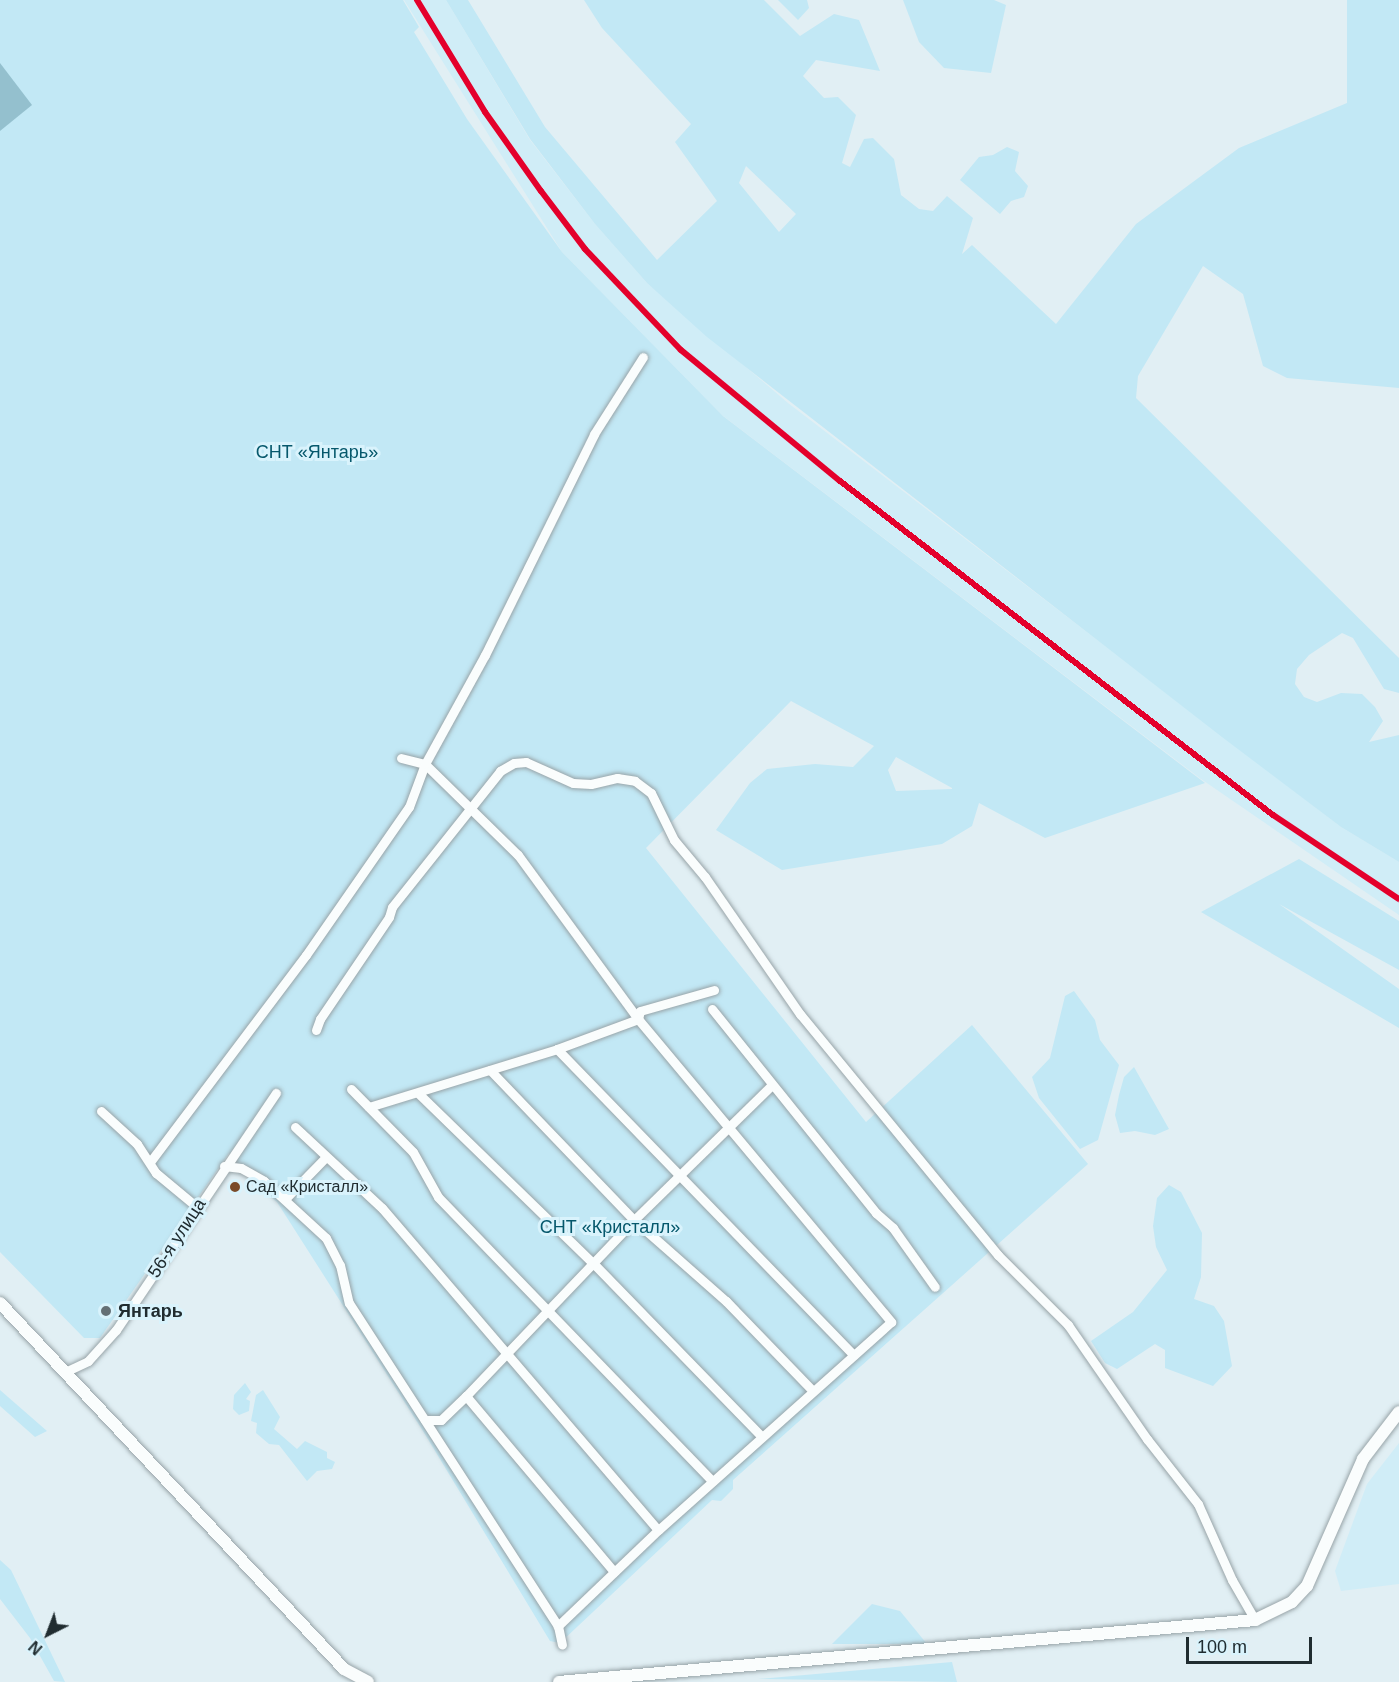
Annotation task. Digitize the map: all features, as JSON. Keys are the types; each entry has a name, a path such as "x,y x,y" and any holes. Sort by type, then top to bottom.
{"main road":[{"path":"0,1303 67,1371 344,1669 368,1682"},
{"path":"559,1682 1256,1620 1292,1602 1307,1586 1363,1459 1399,1412"}],"street":[{"path":"150,1162 334,914 350,886 409,807 425,764 485,655 594,434 643,357"},
{"path":"401,758 425,764 518,855 638,1019 729,1125 849,1275 891,1322 658,1530 558,1626"},
{"path":"316,1030 320,1019 389,917 392,907 496,775 514,763 526,762 573,783 624,778 635,781 651,793 674,840 705,877 800,1014 998,1255 1068,1325 1147,1439 1198,1504 1232,1580 1256,1620"},
{"path":"638,1019 640,1011 714,990"},
{"path":"712,1009 876,1213 893,1228 935,1287"},
{"path":"369,1107 490,1071 638,1019"},
{"path":"557,1049 854,1355"},
{"path":"490,1071 634,1220 726,1301 813,1391"},
{"path":"424,1420 441,1420 466,1396 634,1220 772,1085"},
{"path":"351,1089 413,1152 438,1197 548,1308 712,1481"},
{"name":"56-я улица","path":"67,1371 88,1361 116,1330 224,1166 276,1093"},
{"path":"418,1094 593,1263 761,1436"},
{"path":"101,1111 150,1162 156,1173 197,1207"},
{"path":"295,1127 325,1158 382,1209 658,1530"},
{"path":"285,1198 325,1158"},
{"path":"224,1166 242,1168 285,1198 326,1238 340,1265 349,1303 558,1626 562,1645"},
{"path":"466,1396 614,1572"}],"shaded area":[{"path":"404,0 446,0 530,140 595,224 647,283 788,403 1341,827 1399,862 1399,915 1201,779 722,415 562,252"},
{"path":"0,63 32,105 0,131"},
{"path":"1399,1443 1399,1584 1341,1591 1335,1571 1367,1484"}],"green space":[{"path":"0,0 403,0 419,27 414,32 467,119 562,252 723,416 1205,783 1045,838 979,803 972,826 942,844 782,870 716,830 750,783 767,769 815,764 853,767 874,746 791,701 646,848 866,1122 972,1025 1088,1164 733,1480 733,1489 721,1501 712,1500 560,1643 550,1641 423,1431 277,1202 241,1172 229,1153 100,1338 84,1338 0,1252","holes":["896,757 952,788 896,791 888,770"]},
{"path":"446,0 468,0 545,127 657,260 717,201 675,142 691,124 602,28 584,0 764,0 800,36 834,14 859,20 880,71 816,60 803,76 824,98 838,97 856,115 842,163 850,167 864,139 873,138 894,159 901,195 919,209 933,211 947,196 973,218 962,254 972,245 1056,324 1136,224 1239,148 1347,103 1347,0 1399,0 1399,388 1287,378 1263,366 1243,294 1203,266 1138,376 1136,398 1399,658 1399,693 1384,689 1353,638 1342,633 1309,655 1297,669 1295,684 1304,697 1317,702 1341,693 1362,694 1375,707 1383,721 1369,742 1399,735 1399,862 1341,827 1222,737 707,337 647,283 595,224 530,139","holes":["746,166 796,214 779,232 739,183"]},
{"path":"778,0 807,0 809,8 798,20"},
{"path":"903,0 994,0 1006,5 991,73 944,68 919,42"},
{"path":"1007,147 1019,152 1015,171 1028,186 1024,197 1011,201 1000,214 960,180 979,157 993,155"},
{"path":"1299,859 1399,921 1399,970 1279,904 1399,989 1399,1028 1201,912"},
{"path":"1074,991 1095,1020 1100,1040 1119,1065 1098,1140 1080,1149 1039,1098 1032,1077 1050,1058 1065,996"},
{"path":"1134,1067 1169,1129 1155,1135 1135,1131 1120,1133 1115,1115 1119,1095 1124,1077"},
{"path":"1169,1185 1181,1192 1202,1233 1201,1277 1194,1299 1214,1306 1224,1321 1232,1366 1213,1386 1165,1368 1165,1350 1155,1344 1117,1369 1105,1363 1091,1341 1133,1312 1167,1270 1156,1247 1153,1226 1157,1198"},
{"path":"245,1383 251,1392 246,1399 250,1401 249,1411 239,1415 233,1409 234,1395"},
{"path":"0,1390 47,1431 35,1437 0,1406"},
{"path":"263,1390 280,1417 274,1429 297,1449 305,1441 327,1452 327,1458 335,1462 332,1469 317,1471 307,1481 279,1445 269,1444 256,1433 257,1423 251,1421 256,1395"},
{"path":"0,1560 11,1570 65,1682 54,1681 30,1638 0,1599"},
{"path":"872,1604 900,1611 927,1644 832,1644"},
{"path":"952,1662 957,1682 758,1679"}],"transit line":[{"path":"417,0 485,112 541,191 585,249 681,350 840,481 1273,815 1399,899"}],"place":[{"name":"Сад «Кристалл»","path":"235,1187"},
{"name":"Янтарь","path":"106,1311"}],"park label":[{"name":"СНТ «Янтарь»","path":"317,452"},
{"name":"СНТ «Кристалл»","path":"610,1227"}]}
